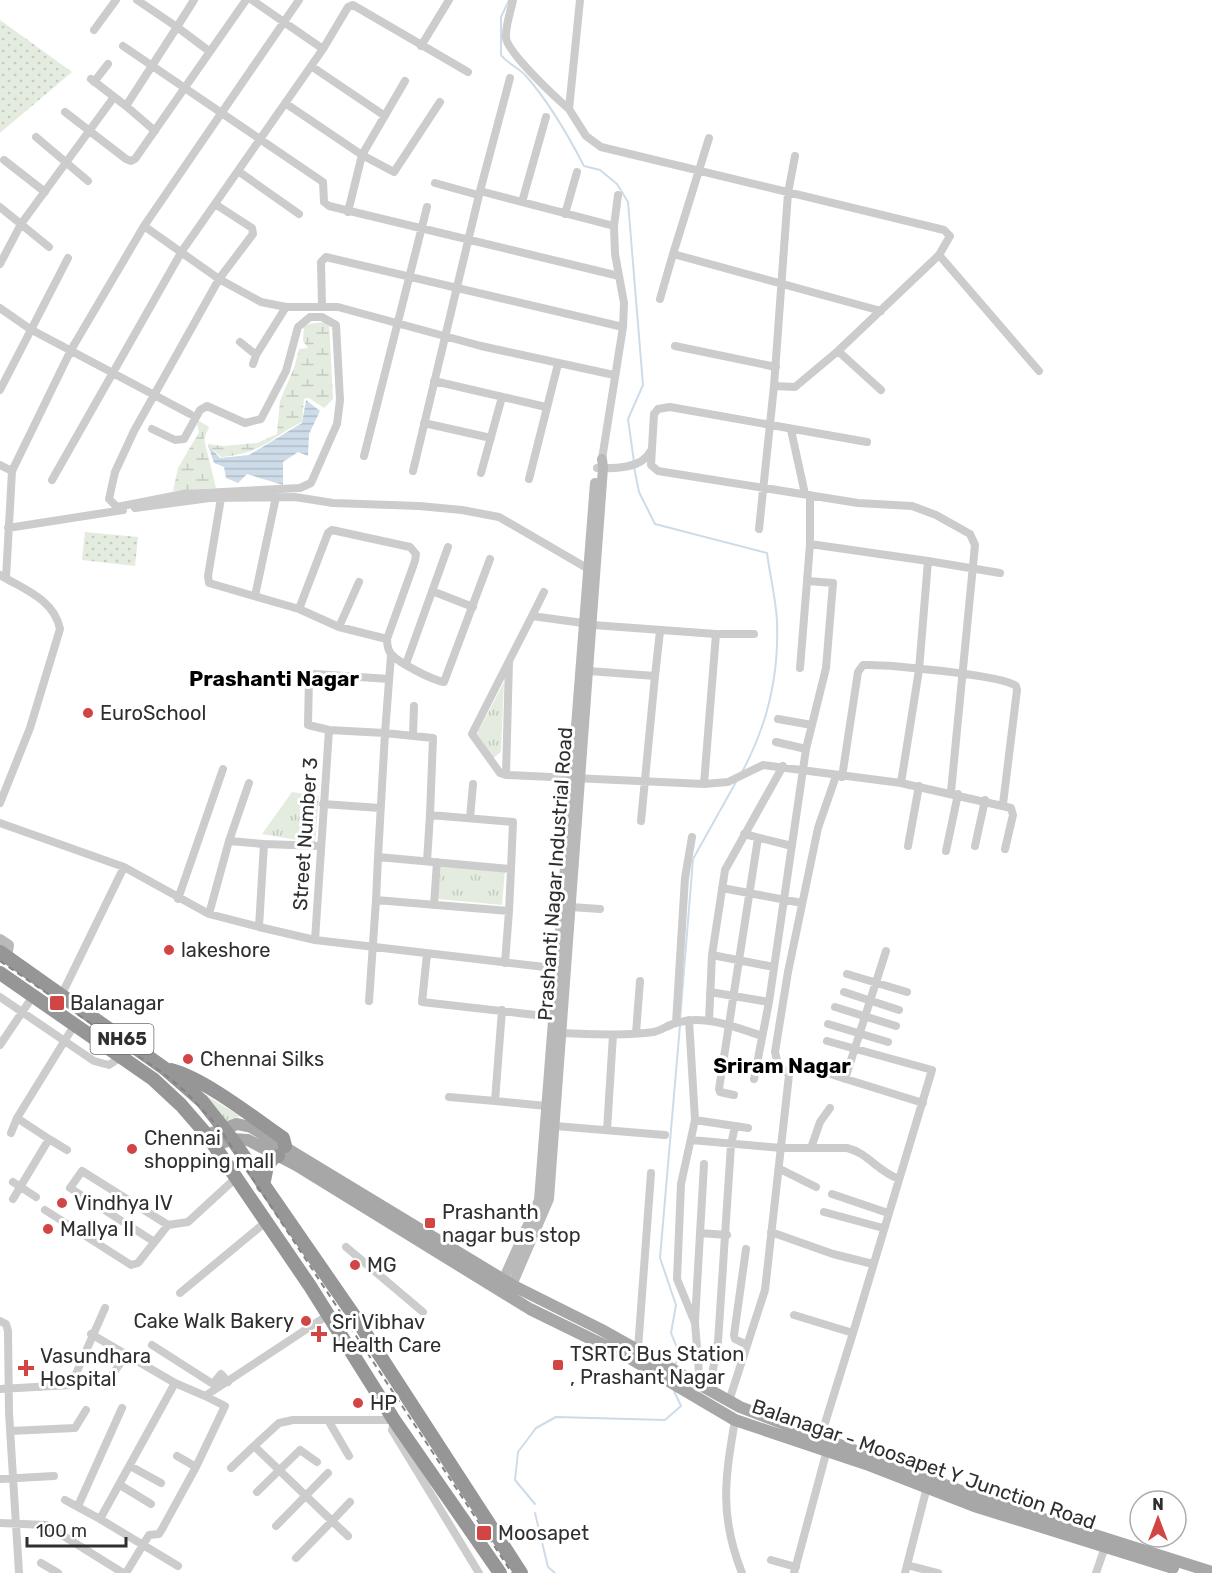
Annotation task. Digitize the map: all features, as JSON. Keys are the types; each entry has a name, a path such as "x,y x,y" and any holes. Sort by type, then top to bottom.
{"highway":[{"name":"NH65","path":"4,954 164,1068 202,1101 228,1133 340,1295 521,1573"},
{"name":"NH65","path":"0,973 121,1057 173,1098 211,1140 238,1176 325,1310 433,1485 500,1573"},
{"path":"164,1068 193,1078 283,1138 282,1151 267,1166 263,1186"},
{"path":"325,1310 340,1295"}],"main road":[{"path":"211,1140 242,1124 282,1151 508,1283 638,1349 661,1369 701,1386 774,1426 820,1436 990,1502 1212,1572"},
{"name":"Balanagar - Moosapet Y Junction Road","path":"282,1151 530,1309 661,1369 691,1395 735,1420 774,1426 827,1450 974,1506 1189,1573"}],"street":[{"path":"94,30 116,0"},
{"path":"138,0 209,51"},
{"path":"126,106 153,68 194,0"},
{"path":"65,112 130,161 138,157 246,0"},
{"path":"252,0 323,49"},
{"path":"0,803 30,728 60,628 58,620 44,600 3,577 12,471 71,350 144,226 299,0"},
{"path":"421,46 449,0"},
{"path":"513,0 506,32 508,44 553,96 569,109 576,123 592,143 699,172 944,230 950,236 939,255 838,351 795,387 774,386"},
{"path":"569,109 580,0"},
{"path":"52,480 182,251 323,49 351,5 468,72"},
{"path":"123,46 323,182 325,204 348,212 620,276"},
{"path":"108,64 93,81 155,131"},
{"path":"310,66 385,116"},
{"path":"413,471 467,240 510,78"},
{"path":"348,212 362,155 405,81"},
{"path":"0,264 21,224 114,97"},
{"path":"285,103 362,155 394,172 440,102"},
{"path":"522,202 546,117"},
{"path":"36,137 88,181"},
{"path":"660,300 709,138"},
{"path":"759,529 776,367 788,193 795,156"},
{"path":"4,160 45,192"},
{"path":"238,171 299,214"},
{"path":"565,214 577,172"},
{"path":"435,183 522,202 614,226"},
{"name":"Prashanti Nagar Industrial Road","path":"508,1283 545,1212 555,1126 561,1034 561,969 591,571 601,465 623,327 624,303 614,226 618,195"},
{"path":"152,429 175,440 184,439 200,411 207,406 245,423 257,422 269,408 286,371 298,327 310,317 322,317 336,325 340,400 337,424 311,483 300,488 183,494 117,507 109,499 115,472 134,431 219,279 254,231 215,204"},
{"path":"0,207 50,247"},
{"path":"364,456 396,322 427,207"},
{"path":"144,226 219,279 261,302 286,307 338,308 558,364 614,375"},
{"path":"673,254 881,311"},
{"path":"939,255 1039,371"},
{"path":"0,390 68,258"},
{"path":"322,307 321,262 324,258 623,327"},
{"path":"253,364 256,355 286,307"},
{"path":"0,308 30,329 190,414"},
{"path":"240,342 256,355"},
{"path":"675,346 776,367"},
{"path":"838,351 881,390"},
{"path":"529,478 558,364"},
{"path":"434,381 546,407"},
{"path":"482,473 502,397"},
{"path":"867,442 664,408 654,414 651,465 658,471 807,495 858,503 912,506 936,515 974,539 962,674 955,793 946,851"},
{"path":"424,423 491,438"},
{"path":"791,430 807,495 810,544 800,668"},
{"path":"601,465 616,468 641,462 651,451"},
{"path":"0,465 12,471"},
{"path":"8,528 220,498 295,496 333,503 419,506 491,515 514,525 591,571"},
{"path":"255,596 276,497"},
{"path":"220,498 208,576 210,583 299,609 339,627 387,639"},
{"path":"299,609 328,533 332,530 411,547 416,554 387,639 391,655 369,1000"},
{"path":"810,544 1000,573"},
{"path":"406,663 448,547"},
{"path":"391,655 442,682 446,681 490,559"},
{"path":"901,783 919,670 928,561"},
{"path":"754,1079 769,1002 806,748 826,668 833,584 808,581"},
{"path":"339,627 359,582"},
{"path":"432,591 473,607"},
{"path":"544,592 472,734 500,773 645,783 704,784 733,780 763,765 783,766 839,777 901,783 955,793 1011,808 1013,815 1005,849"},
{"path":"532,616 660,631 754,634"},
{"name":"Prashanti Nagar Industrial Road","path":"508,1283 539,1200 553,1017 571,907 575,778 589,671 588,624"},
{"path":"641,821 660,631"},
{"path":"704,784 716,634"},
{"path":"506,775 509,662"},
{"path":"729,1401 765,1290 789,1075 778,1064 775,1052 818,828 839,777 860,667 867,665 962,674 1007,681 1016,686 1003,804"},
{"path":"589,671 655,676"},
{"path":"389,679 312,675 308,725 329,729 430,736 435,741 427,861"},
{"path":"413,735 414,706"},
{"path":"778,719 812,725"},
{"name":"Street Number 3","path":"315,940 329,729"},
{"path":"776,742 806,748"},
{"path":"709,1021 712,955 724,870 783,766"},
{"path":"178,899 223,770"},
{"path":"209,914 229,841 249,783"},
{"path":"470,818 473,784"},
{"path":"908,846 919,786"},
{"path":"975,846 985,800"},
{"path":"323,804 380,808"},
{"path":"430,815 513,822 505,963"},
{"path":"0,823 124,867 159,885 178,899 209,914 315,940 561,969"},
{"path":"744,834 792,846"},
{"path":"677,1023 685,878 692,837"},
{"path":"734,1095 719,1091 731,1025 758,838"},
{"path":"229,841 320,846"},
{"path":"259,927 264,844"},
{"path":"378,857 511,869"},
{"path":"434,905 437,862"},
{"path":"61,996 124,867"},
{"path":"722,888 749,895 802,903"},
{"path":"376,900 509,911"},
{"path":"571,907 600,909"},
{"path":"0,939 9,945 4,954"},
{"path":"845,1079 886,951"},
{"path":"427,954 422,1002 553,1017"},
{"path":"712,955 774,967"},
{"path":"847,974 907,992"},
{"path":"636,1033 640,981"},
{"path":"710,992 769,1002"},
{"path":"844,992 899,1010"},
{"path":"0,1045 33,996"},
{"path":"0,997 64,1041 101,1063 109,1065 121,1057"},
{"path":"835,1007 896,1026"},
{"path":"495,1101 502,1010"},
{"path":"690,1020 694,1120 681,1184 677,1279 695,1323"},
{"path":"561,1034 613,1035 657,1031 690,1020 731,1025 762,1036"},
{"path":"828,1023 888,1042"},
{"path":"11,1133 17,1118 75,1024"},
{"path":"607,1130 613,1035"},
{"path":"820,1436 932,1070 827,1041"},
{"path":"817,1070 923,1103"},
{"path":"449,1097 546,1106"},
{"path":"811,1148 820,1122 830,1108"},
{"path":"17,1118 68,1150"},
{"path":"694,1120 748,1128"},
{"path":"555,1126 665,1134"},
{"path":"701,1386 718,1342 727,1235 731,1145 735,1126"},
{"path":"13,1199 49,1139"},
{"path":"691,1140 731,1145 855,1150 882,1173 899,1179"},
{"path":"701,1386 695,1323 704,1164"},
{"path":"780,1169 816,1186"},
{"path":"153,1241 70,1188 82,1171 168,1225"},
{"path":"638,1349 651,1173"},
{"path":"45,1210 132,1265 138,1263 153,1241 168,1225 188,1222 238,1176"},
{"path":"13,1182 36,1197"},
{"path":"832,1194 888,1213"},
{"path":"824,1212 884,1228"},
{"path":"180,1293 267,1221"},
{"path":"771,1232 833,1254 873,1264"},
{"path":"700,1233 727,1235"},
{"path":"346,1247 423,1312"},
{"path":"746,1249 734,1335 735,1339 747,1345"},
{"path":"4,1388 71,1385 91,1334 105,1308"},
{"path":"205,1396 228,1382 325,1310"},
{"path":"794,1315 853,1333"},
{"path":"0,1321 6,1323 8,1331 4,1388 10,1431 19,1573"},
{"path":"0,1523 46,1525 124,1573 149,1535 159,1533 162,1529 196,1467 225,1406 175,1383 91,1334"},
{"path":"152,1345 213,1384 221,1374 228,1382"},
{"path":"109,1379 127,1354"},
{"path":"100,1519 175,1383"},
{"path":"78,1506 122,1408"},
{"path":"10,1431 75,1428 86,1410"},
{"path":"328,1420 349,1456"},
{"path":"231,1468 279,1423 328,1420 396,1422"},
{"path":"735,1420 725,1484 726,1519 742,1573"},
{"path":"254,1446 278,1472 348,1536"},
{"path":"257,1492 300,1450 317,1462"},
{"path":"771,1560 795,1570 827,1450"},
{"path":"177,1456 196,1467"},
{"path":"130,1466 161,1483"},
{"path":"276,1526 328,1473"},
{"path":"0,1479 54,1476"},
{"path":"120,1485 151,1504"},
{"path":"433,1485 479,1573"},
{"path":"927,1487 906,1569 938,1573"},
{"path":"65,1500 178,1566"},
{"path":"296,1558 350,1502"},
{"path":"1096,1573 1105,1547"},
{"path":"41,1563 58,1573"}],"green space":[{"path":"0,20 72,72 0,133"},
{"path":"329,321 333,399 324,408 309,398 304,399 302,422 256,449 221,457 207,444 224,446 257,443 277,434 280,401 294,368 299,349 308,348 303,341 304,325"},
{"path":"196,419 209,427 204,439 216,488 173,491 178,468 199,432"},
{"path":"85,532 138,537 135,566 82,560"},
{"path":"504,682 501,752 493,758 477,734"},
{"path":"292,792 319,796 315,843 262,834"},
{"path":"441,865 505,871 502,905 438,899"},
{"path":"197,1090 240,1116 226,1124"}],"water":[{"path":"306,400 320,411 309,434 308,456 298,452 283,462 283,485 247,474 238,483 226,478 224,467 214,463 208,445 220,458 249,455 302,423"}],"waterway":[{"path":"509,0 501,17 501,55 523,73 543,97 584,166 600,170 617,184 628,202 643,385 628,419 634,462"},
{"path":"634,467 639,492 655,524 767,553 776,613 776,661 765,718 742,772"},
{"path":"680,1020 693,859 736,782"},
{"path":"674,1367 680,1355 671,1333 676,1305 660,1258 680,1025"},
{"path":"535,1504 515,1480 518,1452 536,1428 556,1417 665,1420 681,1406 674,1391"},
{"path":"535,1513 548,1567 555,1573"}],"railway":[{"path":"0,961 163,1073 186,1092 220,1129 512,1573"}],"place":[{"name":"EuroSchool","path":"88,713"},
{"name":"lakeshore","path":"169,950"},
{"name":"Balanagar","path":"57,1003"},
{"name":"Chennai Silks","path":"188,1059"},
{"name":"Chennai shopping mall","path":"132,1149"},
{"name":"Vindhya IV","path":"62,1203"},
{"name":"Prashanth nagar bus stop","path":"430,1223"},
{"name":"Mallya II","path":"48,1229"},
{"name":"MG","path":"355,1265"},
{"name":"Cake Walk Bakery","path":"306,1321"},
{"name":"Sri Vibhav Health Care","path":"319,1334"},
{"name":"TSRTC Bus Station , Prashant Nagar","path":"558,1365"},
{"name":"Vasundhara Hospital","path":"26,1368"},
{"name":"HP","path":"358,1403"},
{"name":"Moosapet","path":"484,1533"}],"district":[{"name":"Prashanti Nagar","path":"274,678"},
{"name":"Sriram Nagar","path":"782,1065"}]}
